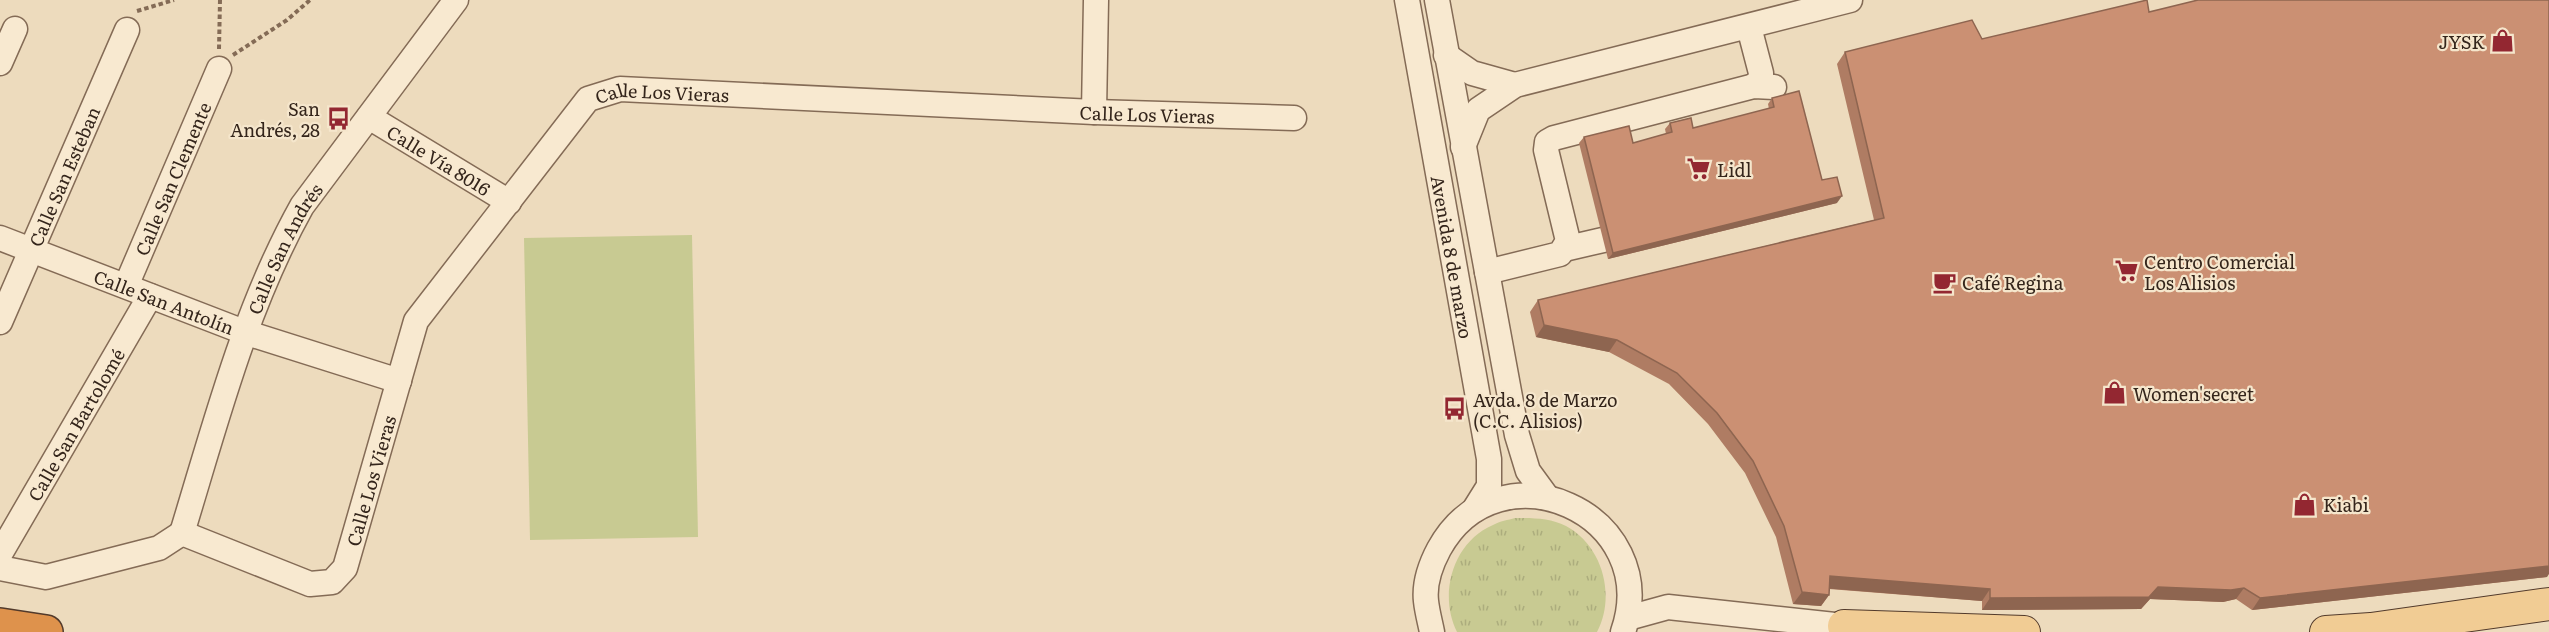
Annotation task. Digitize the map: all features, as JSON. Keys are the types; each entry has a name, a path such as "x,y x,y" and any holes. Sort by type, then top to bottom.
{"highway":[{"path":"0,625 46,632"}],"main road":[{"path":"2326,632 2371,629 2549,604"},
{"path":"1844,629 2024,632"}],"street":[{"name":"Calle San Andrés","path":"182,533 244,332 290,228 302,206 456,0"},
{"path":"1094,112 1096,0"},
{"name":"Avenida 8 de marzo","path":"1407,0 1489,459 1489,486 1474,510"},
{"name":"Avenida 8 de marzo","path":"1437,0 1517,435 1528,471 1546,497"},
{"path":"1463,147 1478,110 1515,85 1850,0"},
{"path":"1486,272 1560,254 1568,241 1546,150 1547,142 1554,138 1767,87 1749,27"},
{"path":"0,63 15,29"},
{"name":"Calle San Esteban","path":"0,322 127,30"},
{"path":"1446,55 1472,73 1515,85"},
{"name":"Calle San Clemente","path":"126,286 219,69"},
{"name":"Calle Los Vieras","path":"182,533 310,584 332,582 345,568 416,321 588,99 620,89 1094,112 1294,118"},
{"name":"Calle Vía 8016","path":"369,117 509,202"},
{"name":"Calle San Antolín","path":"0,238 244,332 399,381"},
{"path":"1563,249 1603,240"},
{"name":"Calle San Bartolomé","path":"0,554 150,296"},
{"path":"1432,632 1426,599 1431,565 1448,534 1474,510 1513,496 1546,497 1576,507 1602,526 1619,552 1629,582 1625,625 1668,608"},
{"path":"0,568 46,577 159,548 182,533"},
{"path":"1629,582 1668,608 1844,629"}],"path":[{"path":"127,30 127,13 174,0"},
{"path":"219,69 220,0"},
{"path":"219,69 232,56 287,20 310,0"}],"green space":[{"path":"692,235 698,537 530,540 524,238"},
{"path":"1515,518 1541,519 1560,523 1579,535 1589,546 1597,559 1605,588 1603,618 1597,632 1457,632 1451,617 1449,586 1459,556 1479,533"}],"building":[{"name":"Centro Comercial Los Alisios","path":"2147,0 2149,12 2198,0 2549,0 2549,566 2260,598 2244,588 2231,590 2158,587 2149,597 1990,598 1990,589 1830,576 1829,595 1802,592 1784,526 1753,461 1717,413 1677,373 1617,340 1544,325 1538,300 1884,218 1845,52 1972,20 1982,39"},
{"name":"Lidl","path":"1799,91 1822,180 1837,177 1842,196 1613,253 1584,137 1629,126 1633,143 1672,132 1670,123 1691,118 1693,128 1774,107 1772,98"}],"place":[{"name":"JYSK","path":"2503,41"},
{"name":"San Andrés, 28","path":"338,118"},
{"name":"Lidl","path":"1699,169"},
{"name":"Centro Comercial Los Alisios","path":"2126,271"},
{"name":"Café Regina","path":"1944,282"},
{"name":"Women'secret","path":"2115,393"},
{"name":"Avda. 8 de Marzo (C.C. Alisios)","path":"1455,409"},
{"name":"Kiabi","path":"2305,504"}]}
